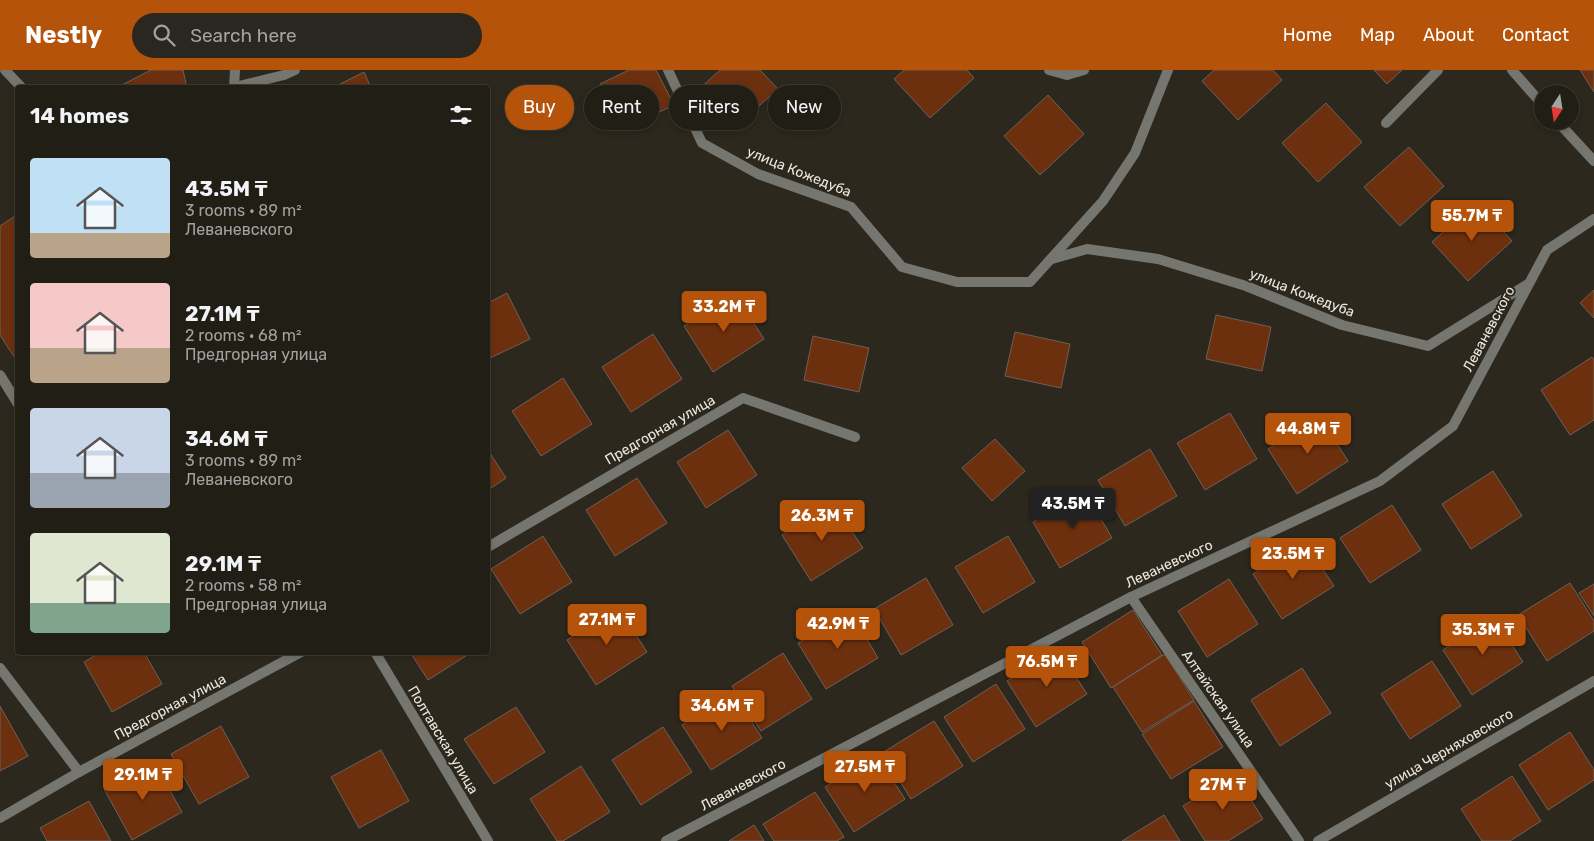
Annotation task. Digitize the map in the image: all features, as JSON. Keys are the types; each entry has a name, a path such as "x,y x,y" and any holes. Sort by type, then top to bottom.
{"street":[{"path":"4,70 19,85"},
{"path":"234,85 235,70"},
{"path":"242,85 284,75 295,70"},
{"name":"улица Кожедуба","path":"668,70 702,143 758,174 851,207 902,267 958,282 1030,282 1103,201 1135,153 1168,70"},
{"path":"1049,70 1068,75 1084,70"},
{"path":"1386,123 1438,70"},
{"path":"1512,70 1534,95"},
{"path":"1565,130 1594,161"},
{"name":"Леваневского","path":"666,841 1131,597 1380,481 1452,426 1547,250 1594,219"},
{"name":"улица Кожедуба","path":"1051,260 1087,249 1158,259 1246,286 1342,325 1428,346 1529,284"},
{"path":"0,375 15,399"},
{"name":"Предгорная улица","path":"490,546 743,398 855,437"},
{"name":"Алтайская улица","path":"1131,597 1299,841"},
{"name":"Предгорная улица","path":"0,818 79,772 295,655"},
{"name":"Полтавская улица","path":"377,655 488,841"},
{"path":"0,668 79,772"},
{"name":"улица Черняховского","path":"1318,841 1594,681"}],"building":[{"path":"151,70 183,70 186,85 122,85"},
{"path":"629,70 656,70 669,95 669,107 659,112 659,85 600,84"},
{"path":"720,70 760,70 774,85 768,85 768,98 758,107 758,85 704,85"},
{"path":"904,70 967,70 974,78 930,118 894,79"},
{"path":"1214,70 1273,70 1282,80 1238,120 1202,81"},
{"path":"1374,70 1402,70 1387,84"},
{"path":"1580,70 1594,70 1594,92"},
{"path":"364,72 370,85 338,85"},
{"path":"1048,95 1084,134 1040,175 1004,136"},
{"path":"1326,103 1362,142 1318,182 1282,143"},
{"path":"1409,147 1444,186 1400,226 1364,187"},
{"path":"1476,202 1512,241 1468,281 1432,242"},
{"path":"15,216 15,358 0,335 0,226"},
{"path":"1594,290 1594,318 1580,303"},
{"path":"507,293 530,339 490,358 490,302"},
{"path":"735,294 764,339 713,372 684,326"},
{"path":"1216,315 1271,327 1262,371 1206,359"},
{"path":"1015,332 1070,344 1061,388 1005,376"},
{"path":"653,334 682,379 631,412 602,367"},
{"path":"813,336 869,348 859,392 804,380"},
{"path":"1592,357 1594,360 1594,420 1570,435 1541,390"},
{"path":"563,378 592,424 541,456 512,411"},
{"path":"1230,413 1257,459 1205,490 1177,443"},
{"path":"1319,416 1348,461 1297,494 1268,449"},
{"path":"728,430 757,475 706,508 677,462"},
{"path":"995,439 1025,471 992,501 962,468"},
{"path":"1150,449 1177,496 1125,526 1098,480"},
{"path":"490,453 506,478 490,489"},
{"path":"1493,471 1522,516 1471,549 1442,504"},
{"path":"637,478 667,523 615,556 586,510"},
{"path":"1085,491 1112,538 1060,568 1033,522"},
{"path":"833,503 863,548 811,581 782,535"},
{"path":"1392,505 1421,550 1370,583 1340,538"},
{"path":"543,536 572,582 520,614 491,569"},
{"path":"1008,536 1035,582 983,613 955,567"},
{"path":"1304,541 1334,586 1282,619 1253,574"},
{"path":"926,578 953,625 901,655 874,609"},
{"path":"1229,579 1258,624 1207,657 1178,611"},
{"path":"1570,583 1594,621 1594,631 1547,661 1518,615"},
{"path":"1594,584 1594,616 1579,593"},
{"path":"618,607 647,652 596,685 567,640"},
{"path":"1133,610 1162,655 1111,688 1082,642"},
{"path":"851,612 878,658 826,689 798,643"},
{"path":"1494,617 1523,662 1472,695 1443,650"},
{"path":"1058,649 1087,694 1036,727 1007,681"},
{"path":"783,653 812,699 761,731 732,686"},
{"path":"1165,654 1194,700 1142,732 1113,687"},
{"path":"96,655 146,655 162,684 112,712 84,662"},
{"path":"412,655 467,655 428,680"},
{"path":"1432,661 1461,706 1410,739 1381,694"},
{"path":"1302,668 1331,713 1280,746 1251,700"},
{"path":"996,684 1025,729 973,762 944,717"},
{"path":"733,693 762,738 711,770 682,725"},
{"path":"1194,701 1223,747 1171,779 1142,734"},
{"path":"0,706 28,756 0,771"},
{"path":"516,707 545,752 494,784 464,739"},
{"path":"934,721 963,766 911,799 882,753"},
{"path":"221,726 249,777 199,804 171,754"},
{"path":"663,727 692,772 641,805 612,760"},
{"path":"1570,732 1594,770 1594,780 1548,810 1519,765"},
{"path":"381,750 409,801 359,828 331,777"},
{"path":"876,754 905,799 854,832 825,787"},
{"path":"154,762 182,812 132,840 104,789"},
{"path":"581,766 610,812 563,841 557,841 530,799"},
{"path":"1234,773 1263,819 1228,841 1205,841 1183,806"},
{"path":"1512,776 1541,821 1510,841 1482,841 1461,809"},
{"path":"815,792 844,837 837,841 774,841 763,824"},
{"path":"89,801 111,841 47,841 40,828"},
{"path":"1164,815 1180,841 1122,841"},
{"path":"754,825 764,841 729,841"}]}
